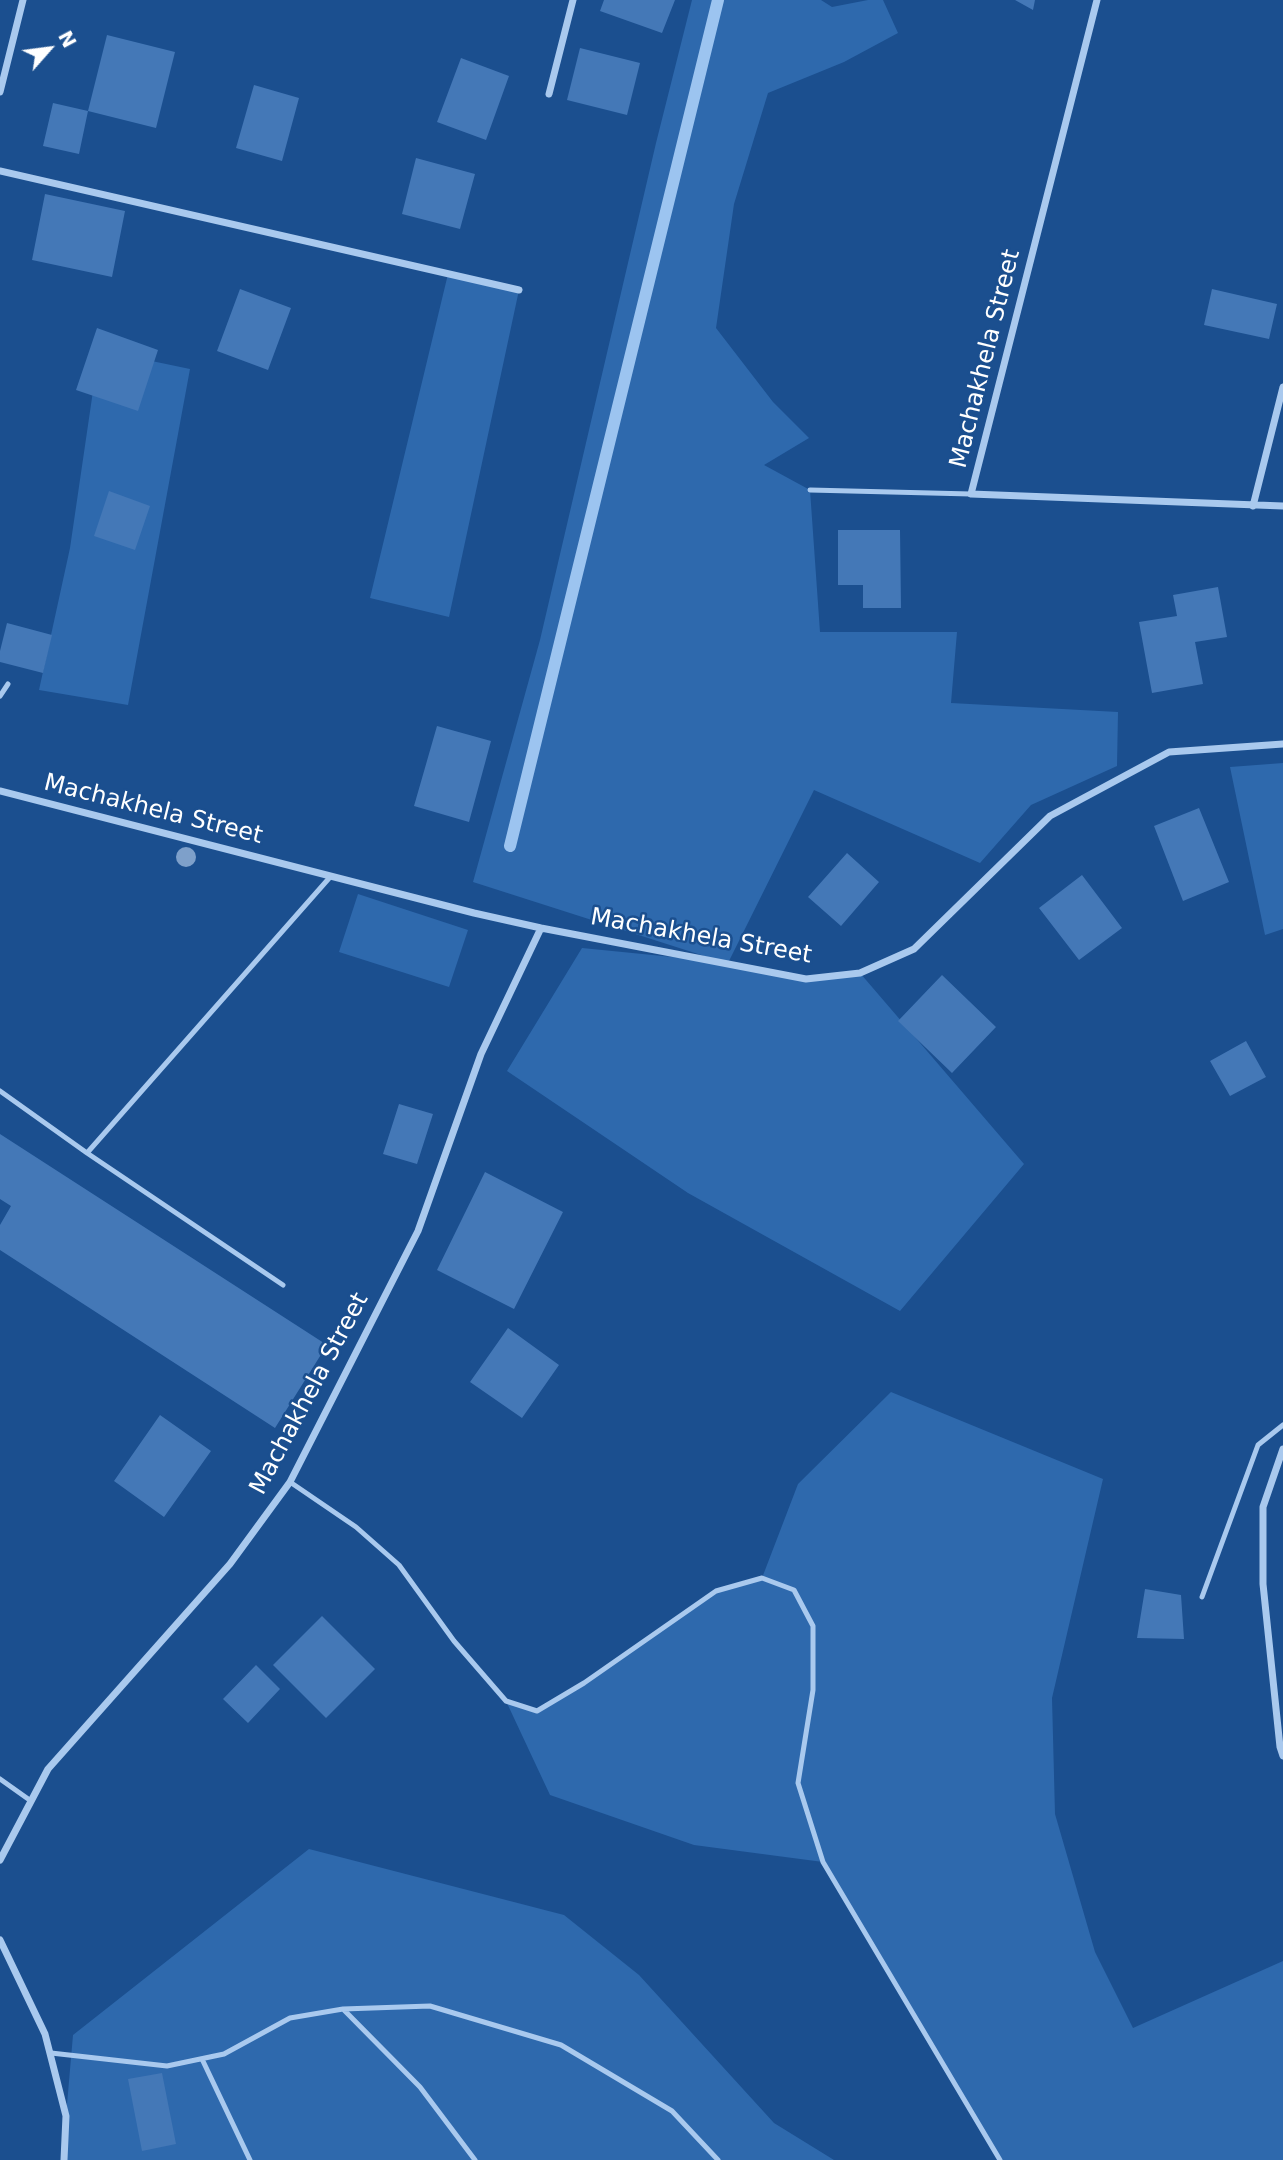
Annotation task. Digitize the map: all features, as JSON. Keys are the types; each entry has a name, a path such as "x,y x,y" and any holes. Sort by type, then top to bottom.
{"street":[{"path":"0,92 23,0"},
{"path":"548,94 573,0"},
{"name":"Machakhela Street","path":"1097,0 971,494 1283,506"},
{"path":"0,171 519,290"},
{"path":"1253,506 1283,387"},
{"name":"Machakhela Street","path":"0,791 541,928 806,978 860,973 914,949 1049,816 1168,752 1283,744"},
{"name":"Machakhela Street","path":"0,1860 48,1769 230,1564 290,1482 418,1231 481,1054 541,928"},
{"path":"1283,1449 1263,1507 1262,1584 1283,1756"},
{"path":"0,1940 45,2034 51,2053 66,2116 64,2160"}],"lane":[{"path":"810,490 971,494"},
{"path":"0,696 8,684"},
{"path":"87,1153 331,876"},
{"path":"0,1091 283,1285"},
{"path":"1202,1597 1258,1445 1283,1425"},
{"path":"290,1482 356,1527 399,1565 454,1641 506,1700 537,1711 584,1683 716,1591 762,1578 794,1590 813,1626 813,1690 798,1783 823,1862 1000,2160"},
{"path":"0,1779 31,1801"},
{"path":"51,2053 167,2066 224,2054 290,2018 343,2009 430,2006 561,2045 671,2111 718,2160"},
{"path":"343,2009 420,2087 475,2160"},
{"path":"202,2059 250,2160"}],"shaded area":[{"path":"692,0 821,0 832,7 883,0 898,33 844,62 768,93 734,204 716,328 773,402 809,438 764,465 810,490 820,632 957,632 951,703 1118,712 1117,766 1031,805 980,863 814,790 728,963 806,978 860,973 1024,1164 900,1311 688,1193 507,1071 582,948 723,962 473,882 540,640"},
{"path":"448,274 519,290 449,617 370,598"},
{"path":"99,350 190,369 128,705 39,690 70,548"},
{"path":"1283,763 1283,929 1265,935 1230,767"},
{"path":"358,894 468,930 449,987 339,952"},
{"path":"891,1392 1103,1479 1052,1698 1055,1814 1095,1952 1133,2028 1283,1961 1283,2160 1000,2160 823,1862 694,1845 550,1795 506,1701 537,1711 584,1683 716,1591 762,1578 798,1484"},
{"path":"309,1849 564,1915 639,1975 774,2123 834,2160 64,2160 73,2035"}],"building":[{"path":"604,0 675,0 662,33 600,11"},
{"path":"1015,0 1035,0 1033,10"},
{"path":"107,35 175,52 156,128 88,111"},
{"path":"580,48 640,63 627,115 567,100"},
{"path":"461,58 509,76 486,140 437,122"},
{"path":"254,85 299,98 282,161 236,148"},
{"path":"53,103 88,111 79,154 43,146"},
{"path":"416,158 475,174 460,229 402,214"},
{"path":"45,194 125,211 112,277 32,260"},
{"path":"240,289 291,308 268,370 217,351"},
{"path":"1212,289 1277,304 1269,339 1204,325"},
{"path":"97,328 158,350 138,411 76,390"},
{"path":"109,491 150,506 135,550 94,536"},
{"path":"838,530 900,530 901,608 863,608 863,585 838,585"},
{"path":"1218,587 1227,637 1195,642 1203,684 1152,693 1139,622 1177,616 1173,595"},
{"path":"7,623 52,635 43,673 0,662"},
{"path":"437,726 491,741 469,822 414,806"},
{"path":"1199,808 1229,882 1183,901 1154,826"},
{"path":"847,853 879,882 841,926 808,897"},
{"path":"1082,875 1122,928 1079,960 1039,908"},
{"path":"942,975 996,1027 952,1073 898,1021"},
{"path":"1246,1041 1266,1077 1230,1096 1210,1061"},
{"path":"399,1104 433,1114 417,1164 383,1154"},
{"path":"0,1134 327,1345 275,1428 0,1250 0,1225 11,1206 0,1199"},
{"path":"485,1172 563,1212 514,1309 437,1270"},
{"path":"508,1328 559,1365 522,1418 470,1382"},
{"path":"160,1415 211,1451 164,1517 114,1481"},
{"path":"1145,1589 1181,1595 1184,1639 1137,1638"},
{"path":"322,1616 375,1669 326,1718 273,1665"},
{"path":"256,1665 280,1689 248,1723 223,1699"},
{"path":"162,2073 176,2144 142,2151 128,2079"}],"waterway":[{"path":"510,846 718,0"}]}
